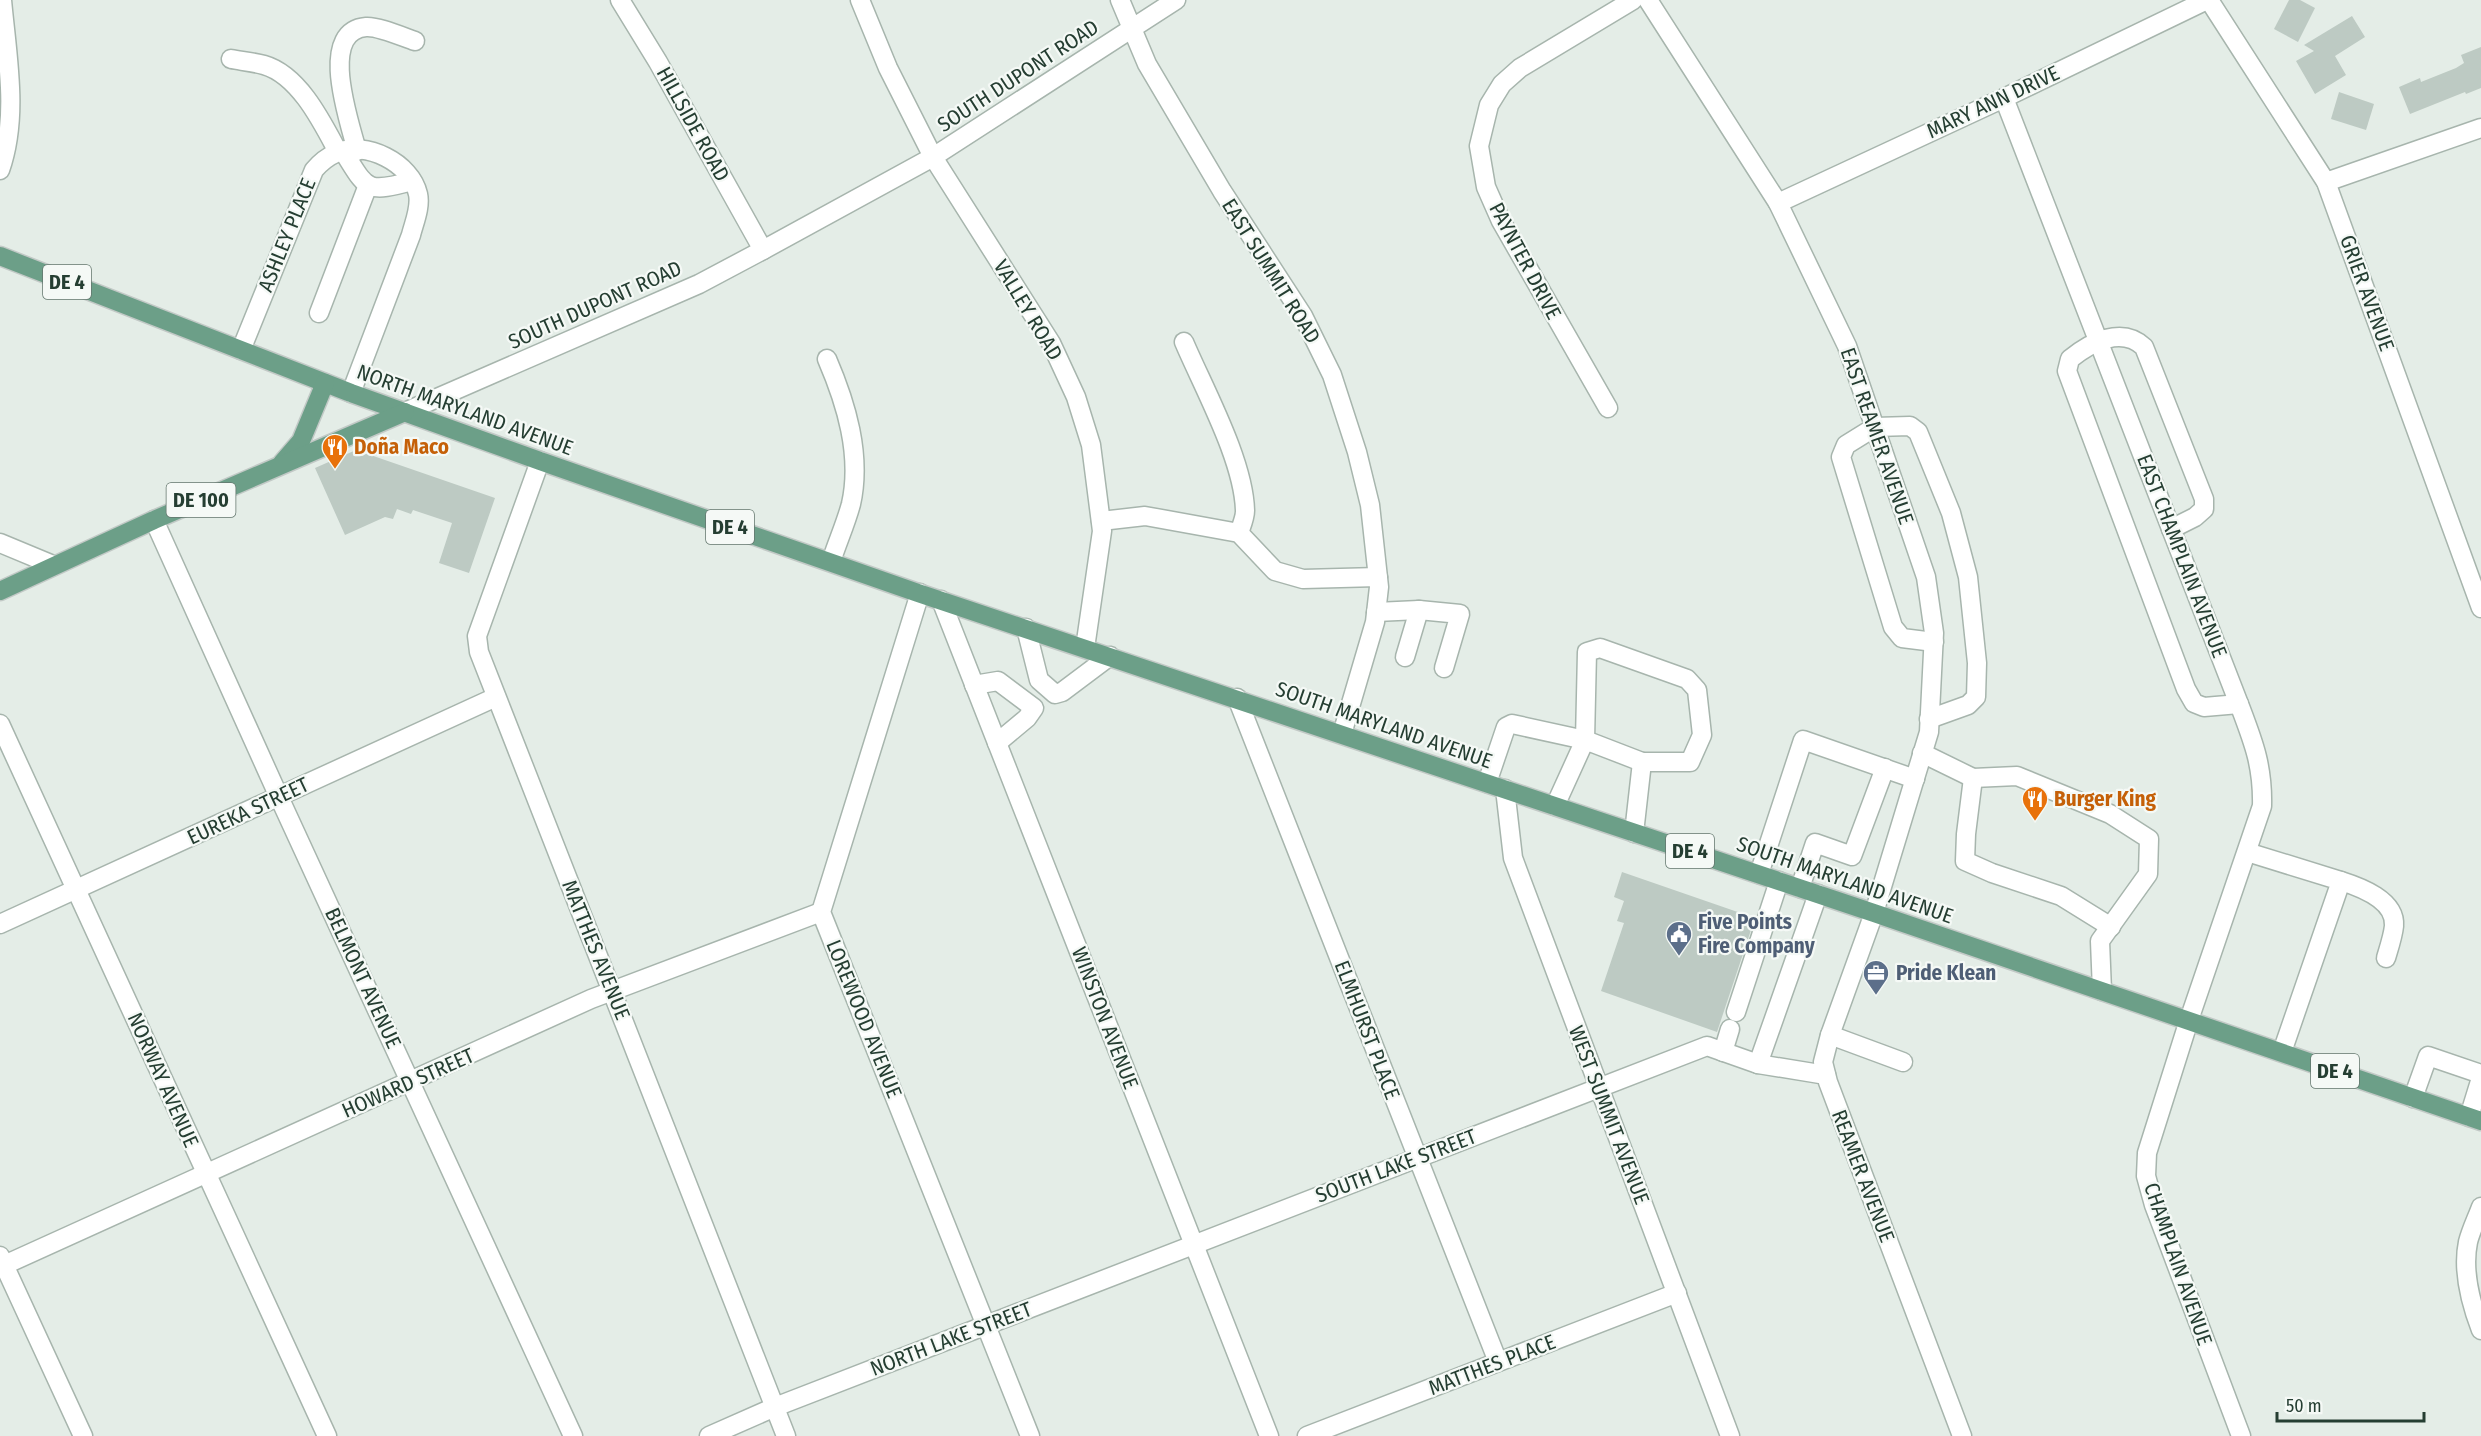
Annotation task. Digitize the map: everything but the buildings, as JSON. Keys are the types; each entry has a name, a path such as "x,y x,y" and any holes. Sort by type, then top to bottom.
{"main road":[{"name":"NORTH MARYLAND AVENUE","path":"0,256 351,393 920,593"},
{"path":"277,468 301,441 325,383"},
{"name":"SOUTH DUPONT ROAD","path":"0,591 154,520 405,412"},
{"name":"SOUTH MARYLAND AVENUE","path":"920,593 1759,874 2475,1119"}],"street":[{"path":"0,170 6,153 11,110 2,0"},
{"name":"HILLSIDE ROAD","path":"620,0 658,62 763,250"},
{"name":"VALLEY ROAD","path":"860,0 888,69 933,157 1051,343 1076,397 1091,445 1102,531 1085,648"},
{"name":"EAST SUMMIT ROAD","path":"1120,0 1147,64 1222,191 1304,316 1332,375 1357,452 1370,505 1378,576 1376,612 1341,734"},
{"name":"SOUTH DUPONT ROAD","path":"405,412 699,284 763,250 933,157 1176,0"},
{"name":"PAYNTER DRIVE","path":"1608,408 1501,221 1486,187 1479,146 1489,105 1502,84 1520,68 1632,0"},
{"name":"EAST REAMER AVENUE","path":"1648,0 1778,203 1847,346 1926,577 1934,642 1929,732 1874,913"},
{"name":"MARY ANN DRIVE","path":"1778,203 2208,0"},
{"name":"GRIER AVENUE","path":"2208,0 2326,182 2481,608"},
{"path":"346,151 339,67 341,48 347,36 357,29 368,26 416,41"},
{"path":"231,59 265,65 294,84 346,151 361,181 376,188 412,181"},
{"name":"EAST CHAMPLAIN AVENUE","path":"2004,98 2258,755 2262,778 2262,806 2189,1020"},
{"path":"2326,182 2481,128"},
{"path":"346,151 379,154 393,161 405,171 419,196 411,235 351,393"},
{"name":"ASHLEY PLACE","path":"242,350 306,185 314,170 325,159 346,151"},
{"path":"319,313 368,185"},
{"path":"2171,529 2195,517 2204,509 2204,499 2144,347 2136,340 2124,336 2099,341 2070,359 2067,371 2186,689 2194,703 2204,707 2239,704"},
{"path":"1184,342 1224,431 1239,479 1245,513 1239,533"},
{"path":"827,359 839,386 849,420 854,467 851,504 831,561"},
{"path":"1929,719 1968,705 1976,697 1977,663 1968,577 1951,513 1918,432 1910,426 1875,428 1846,445 1841,457 1893,627 1902,638 1934,642"},
{"name":"MATTHES AVENUE","path":"540,461 477,636 479,652 786,1436"},
{"path":"1101,521 1145,516 1239,533 1275,571 1304,579 1378,576"},
{"name":"BELMONT AVENUE","path":"154,520 573,1436"},
{"path":"0,543 53,566"},
{"path":"821,912 920,593"},
{"name":"WINSTON AVENUE","path":"941,600 1269,1436"},
{"path":"1405,657 1419,610"},
{"path":"1376,612 1419,610 1460,614 1444,669"},
{"path":"1026,628 1039,680 1055,694"},
{"path":"1487,783 1506,727 1512,724 1585,740 1642,762 1690,762 1702,735 1697,690 1687,679 1600,648 1587,652 1585,740 1555,806"},
{"path":"997,743 1027,718 1034,708 1062,692 1110,656"},
{"path":"974,685 998,681 1034,708"},
{"name":"EUREKA STREET","path":"0,924 496,697"},
{"name":"ELMHURST PLACE","path":"1237,698 1498,1362"},
{"name":"NORWAY AVENUE","path":"0,724 327,1436"},
{"path":"1759,874 1803,740 1915,778"},
{"path":"1922,753 1974,778 2016,776 2110,814 2149,839 2148,874 2100,941 2102,991"},
{"path":"1634,833 1642,762"},
{"path":"1758,1064 1809,891 1815,843 1852,856 1885,768"},
{"path":"1974,778 1966,834 1965,861 1992,873 2061,896 2111,927"},
{"name":"WEST SUMMIT AVENUE","path":"1505,789 1513,858 1730,1436"},
{"path":"2247,852 2358,886 2388,906 2394,917 2394,926 2386,958"},
{"path":"1723,1052 1779,881"},
{"path":"2282,1052 2341,881"},
{"name":"HOWARD STREET","path":"1,1263 206,1174 612,991 821,912"},
{"name":"LOREWOOD AVENUE","path":"821,912 1030,1436"},
{"name":"REAMER AVENUE","path":"1874,913 1830,1035 1823,1062 1962,1436"},
{"name":"CHAMPLAIN AVENUE","path":"2189,1020 2146,1153 2146,1176 2154,1204 2241,1436"},
{"path":"1830,1035 1903,1062"},
{"name":"SOUTH LAKE STREET","path":"1194,1245 1707,1046 1758,1064 1826,1075"},
{"path":"2413,1098 2428,1056 2481,1076 2475,1119"},
{"path":"2481,1207 2468,1243 2466,1270 2474,1311 2481,1330"},
{"name":"NORTH LAKE STREET","path":"709,1436 775,1407 1194,1245"},
{"path":"1,1263 83,1436"},
{"name":"MATTHES PLACE","path":"1307,1436 1677,1293"}],"place":[{"name":"Doña Maco","path":"335,470"},
{"name":"Burger King","path":"2035,822"},
{"name":"Five Points Fire Company","path":"1679,957"},
{"name":"Pride Klean","path":"1876,996"}]}
